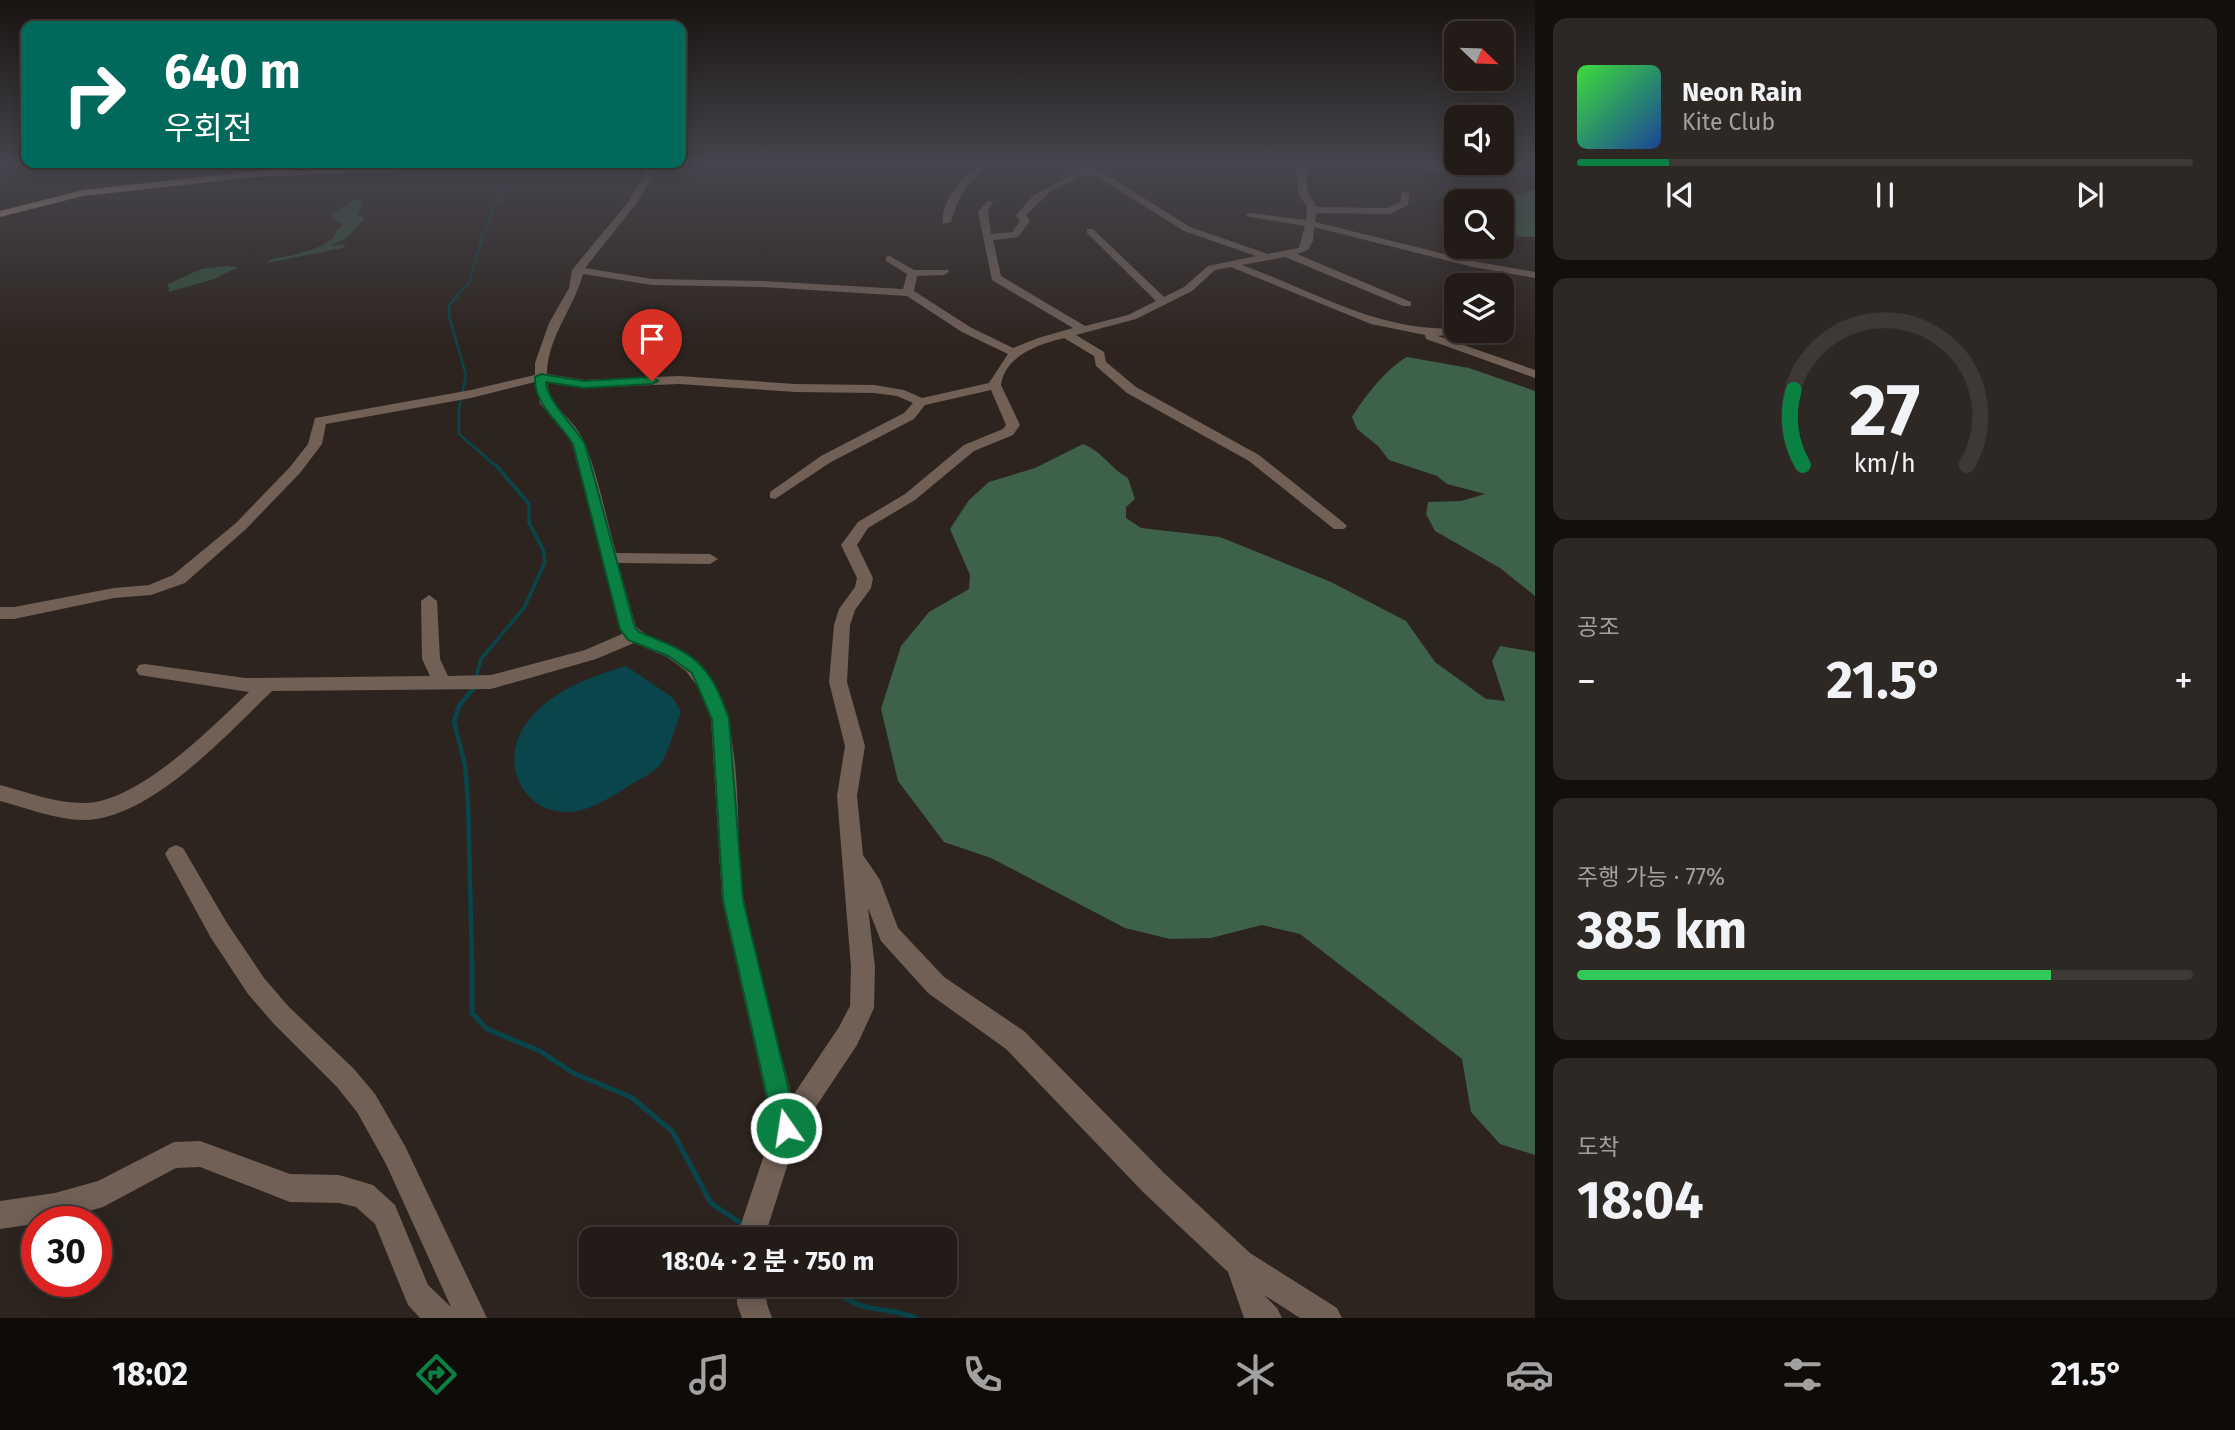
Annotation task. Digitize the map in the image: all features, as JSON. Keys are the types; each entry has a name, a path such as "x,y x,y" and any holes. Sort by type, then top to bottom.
{"street":[{"path":"614,225 577,270 574,288 555,323 541,363 546,404 566,422 579,444 628,629 633,636 673,652 698,669 712,694 720,719 733,900 786,1128"},
{"path":"985,225 996,278 1086,331"},
{"path":"987,237 1015,235 1024,225"},
{"path":"1180,225 1271,258"},
{"path":"754,1227 786,1128 848,1036 862,1008 863,967 847,796 855,746 838,682 838,651 847,609 863,588 865,578 849,545 863,525 910,497 960,455 979,442 1008,432 1013,425 995,385 996,378 1016,353 1042,340 1086,331 1132,317 1188,289 1212,268 1271,258 1307,247 1309,225"},
{"path":"1336,225 1473,267 1535,275"},
{"path":"1090,232 1162,301"},
{"path":"1288,254 1379,295 1407,304"},
{"path":"891,259 912,273 944,272"},
{"path":"1228,264 1535,374"},
{"path":"577,270 652,282 908,293 923,299 980,338 1016,353"},
{"path":"908,293 912,273"},
{"path":"652,282 686,295"},
{"path":"1390,324 1431,333 1444,332"},
{"path":"1068,335 1100,355 1100,362 1117,381 1172,416 1243,450 1339,526"},
{"path":"0,613 114,593 151,590 179,579 241,526 295,470 315,444 320,421 471,394 541,377 584,384 680,380 795,388 874,389 900,393 921,402 944,399 995,385"},
{"path":"775,495 826,459 909,416 921,402"},
{"path":"608,558 648,556 710,559"},
{"path":"429,601 431,659 443,684"},
{"path":"145,670 173,676 267,685 491,682 590,655 633,636"},
{"path":"0,793 94,811 160,780 204,744 267,685"},
{"path":"176,854 230,951 269,1002 364,1100 399,1160 450,1277 472,1318"},
{"path":"854,859 872,887 889,934 936,985 1016,1040 1154,1183 1240,1263 1327,1318"},
{"path":"0,1215 55,1206 103,1193 174,1156 200,1154 290,1188 339,1189 363,1195 385,1215 418,1295 441,1318"},
{"path":"1240,1263 1254,1308 1267,1318"},
{"path":"752,1297 757,1318"}],"green space":[{"path":"341,225 359,225 347,238 329,246 346,244 343,248 267,263 272,259 320,246 328,242 336,230 343,226"},
{"path":"1514,225 1535,225 1535,237 1514,236"},
{"path":"239,267 214,279 169,292 168,284 201,269"},
{"path":"1407,357 1469,368 1535,391 1535,596 1500,568 1435,531 1426,514 1428,502 1461,501 1485,494 1447,484 1437,476 1389,460 1378,446 1357,429 1352,417 1357,409 1384,376"},
{"path":"1083,444 1096,451 1128,478 1135,499 1126,507 1126,518 1141,528 1220,537 1331,582 1406,621 1435,662 1486,699 1505,701 1492,661 1500,646 1535,652 1535,1155 1500,1144 1471,1112 1462,1059 1300,934 1262,925 1211,938 1170,939 1125,928 991,858 944,842 898,781 881,709 901,646 929,612 969,589 970,575 950,529 969,500 989,482 1035,468"}],"water":[{"path":"626,666 672,697 681,712 662,762 646,776 584,810 552,810 538,804 519,782 515,768 518,738 526,724 535,712 558,694 585,680"}],"waterway":[{"path":"456,297 469,283 487,225"},
{"path":"458,295 449,305 449,316 466,375 459,409 459,434 497,467"},
{"path":"476,678 481,659 524,608 545,562 543,549 529,523 529,504 496,465"},
{"path":"472,962 468,802 465,765 454,722 459,706 476,685"},
{"path":"472,962 472,1013 487,1029 540,1051 573,1073 631,1097 672,1131 711,1203 745,1226"},
{"path":"844,1297 861,1306 916,1318"}],"route":[{"path":"652,381 569,384 541,377 541,385 546,404 566,422 579,444 628,629 633,636 673,652 698,669 712,694 720,719 733,900 786,1128"}]}
